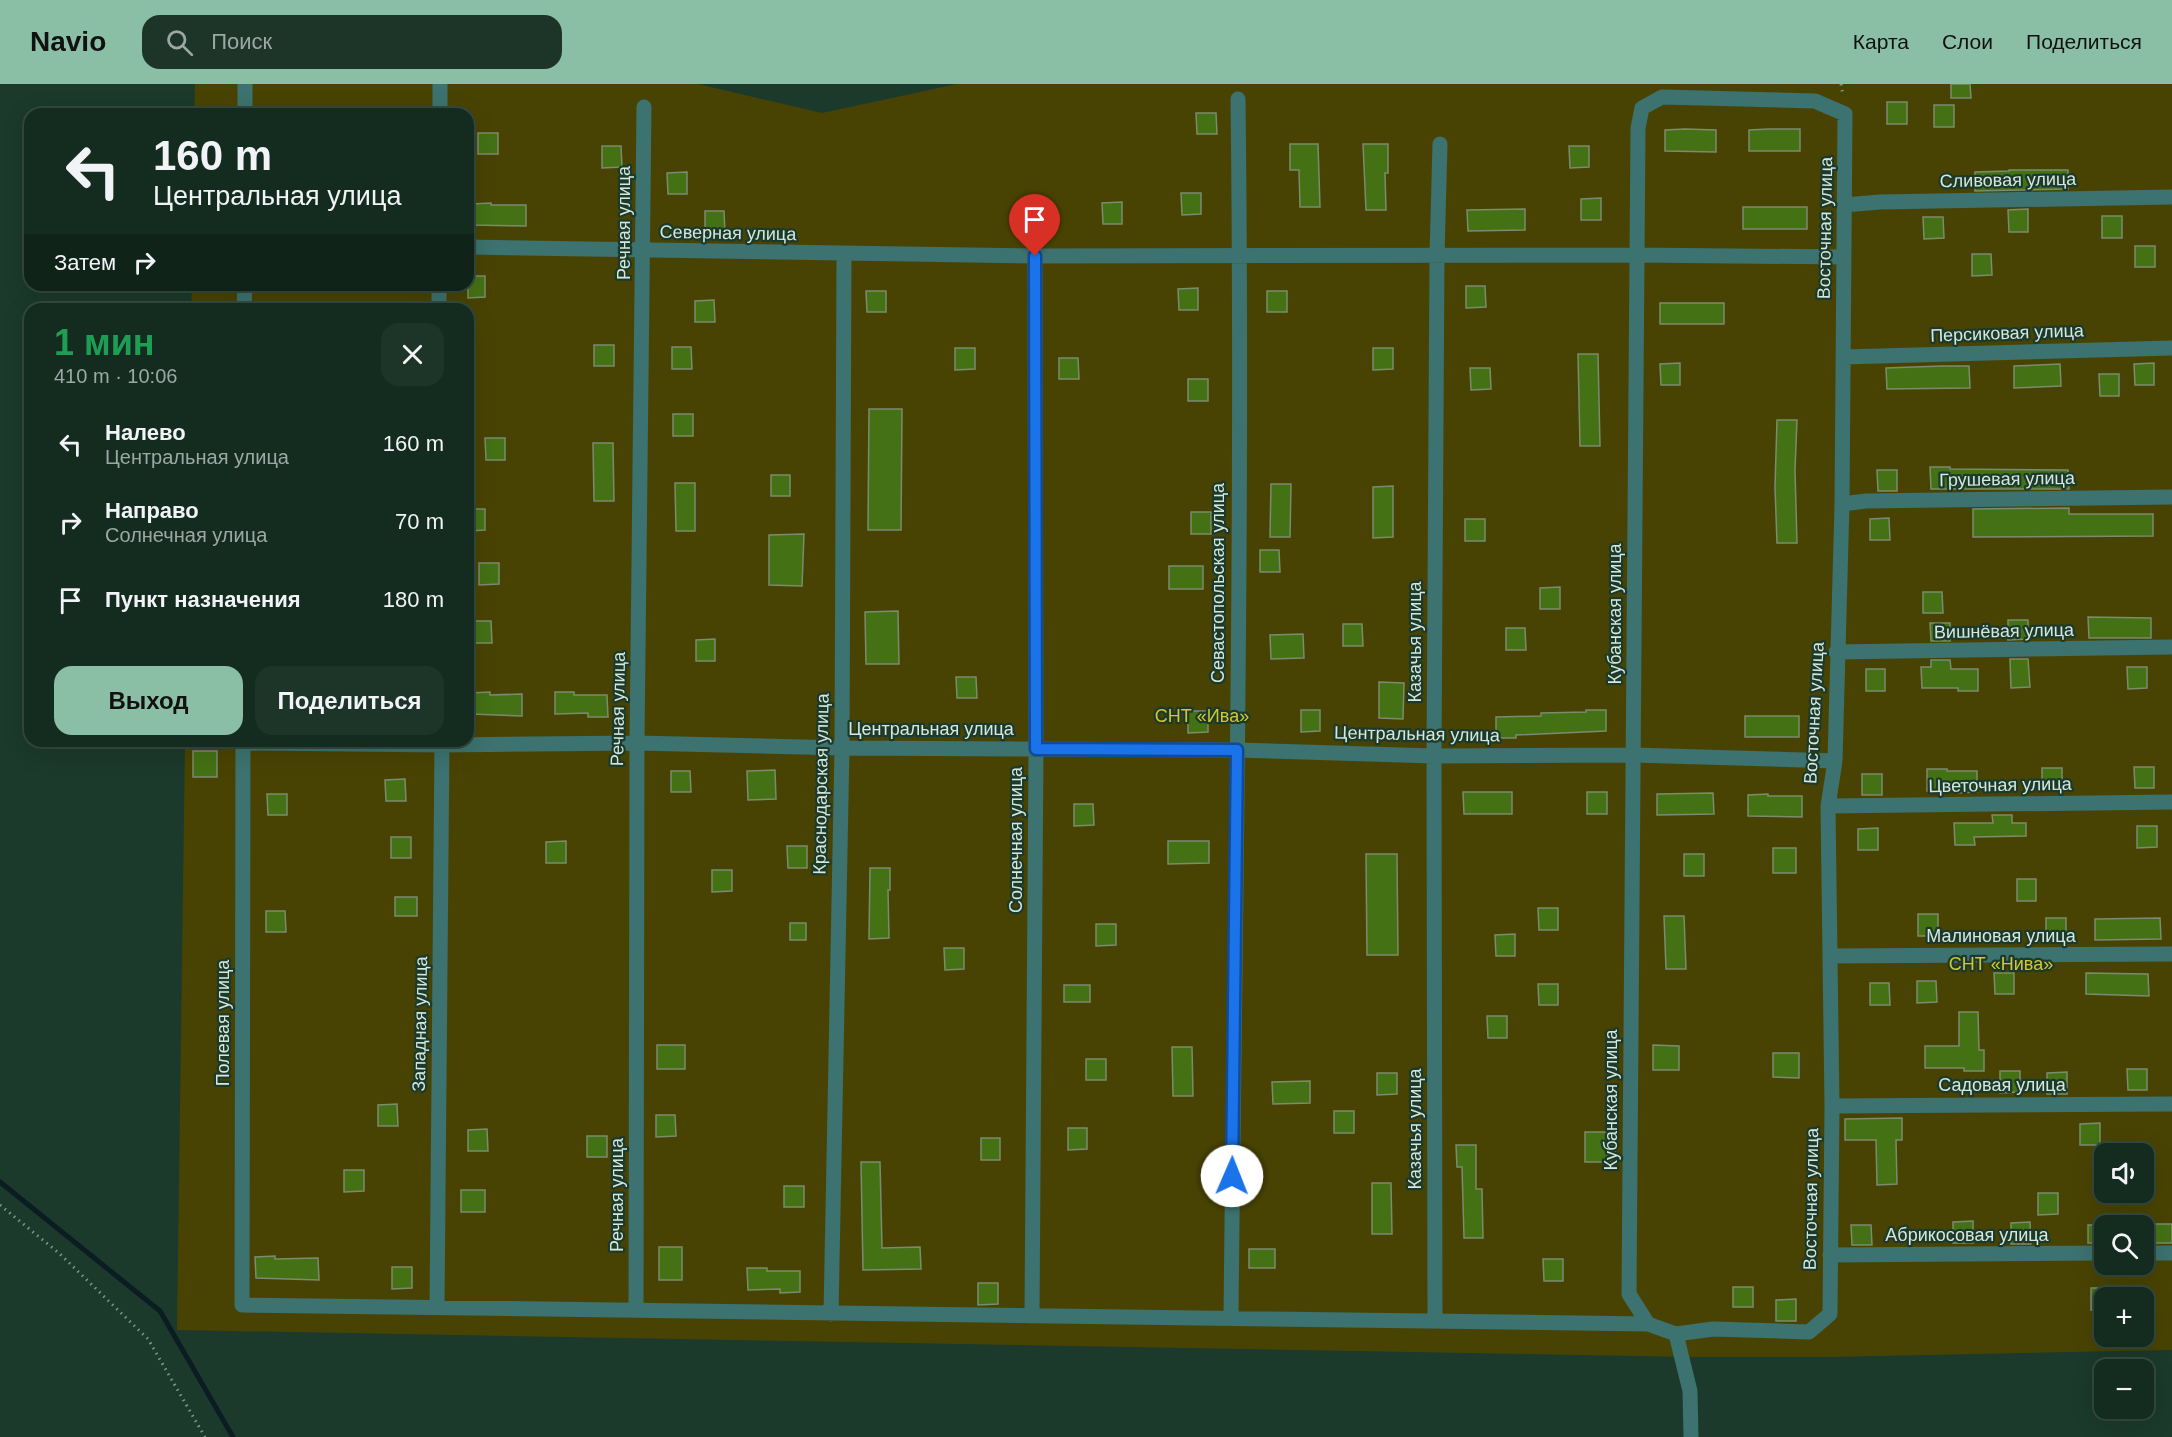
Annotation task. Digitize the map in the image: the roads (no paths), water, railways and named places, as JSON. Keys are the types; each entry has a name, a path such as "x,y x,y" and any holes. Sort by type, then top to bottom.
{"street":[{"path":"245,84 245,108"},
{"path":"440,84 440,108"},
{"name":"Кубанская улица","path":"1648,1324 1629,1294 1638,128 1642,108 1662,97 1815,101 1845,114"},
{"name":"Севастопольская улица","path":"1231,1318 1240,256 1238,99"},
{"name":"Речная улица","path":"636,1310 637,743 644,107"},
{"name":"Восточная улица","path":"1676,1334 1713,1329 1809,1332 1830,1314 1832,1106 1828,806 1835,761 1836,652 1842,504 1845,114"},
{"name":"Казачья улица","path":"1435,1321 1434,756 1437,256 1440,144"},
{"name":"Сливовая улица","path":"1844,205 1880,202 2172,197"},
{"name":"Северная улица","path":"474,247 844,255 1844,257"},
{"name":"Краснодарская улица","path":"831,1314 842,748 844,255"},
{"name":"Солнечная улица","path":"1032,1316 1036,749 1035,256"},
{"name":"Персиковая улица","path":"1843,357 2172,348"},
{"name":"Грушевая улица","path":"1842,504 1878,501 2172,497"},
{"name":"Вишнёвая улица","path":"1836,652 2172,647"},
{"name":"Центральная улица","path":"474,743 1237,750 1434,756 1633,755 1835,761"},
{"name":"Полевая улица","path":"243,747 242,1305 436,1308"},
{"name":"Западная улица","path":"436,1308 442,747"},
{"name":"Цветочная улица","path":"1828,806 2172,802"},
{"name":"Малиновая улица","path":"1830,956 2172,954"},
{"name":"Садовая улица","path":"1832,1106 2172,1104"},
{"path":"2154,1253 2172,1253"},
{"name":"Абрикосовая улица","path":"1830,1256 2094,1254"},
{"path":"436,1308 1648,1324 1676,1334 1690,1391 1691,1437"}],"waterway":[{"path":"0,1182 160,1311 233,1437"}],"park label":[{"name":"СНТ «Ива»","path":"1202,716"},
{"name":"СНТ «Нива»","path":"2001,964"}]}
